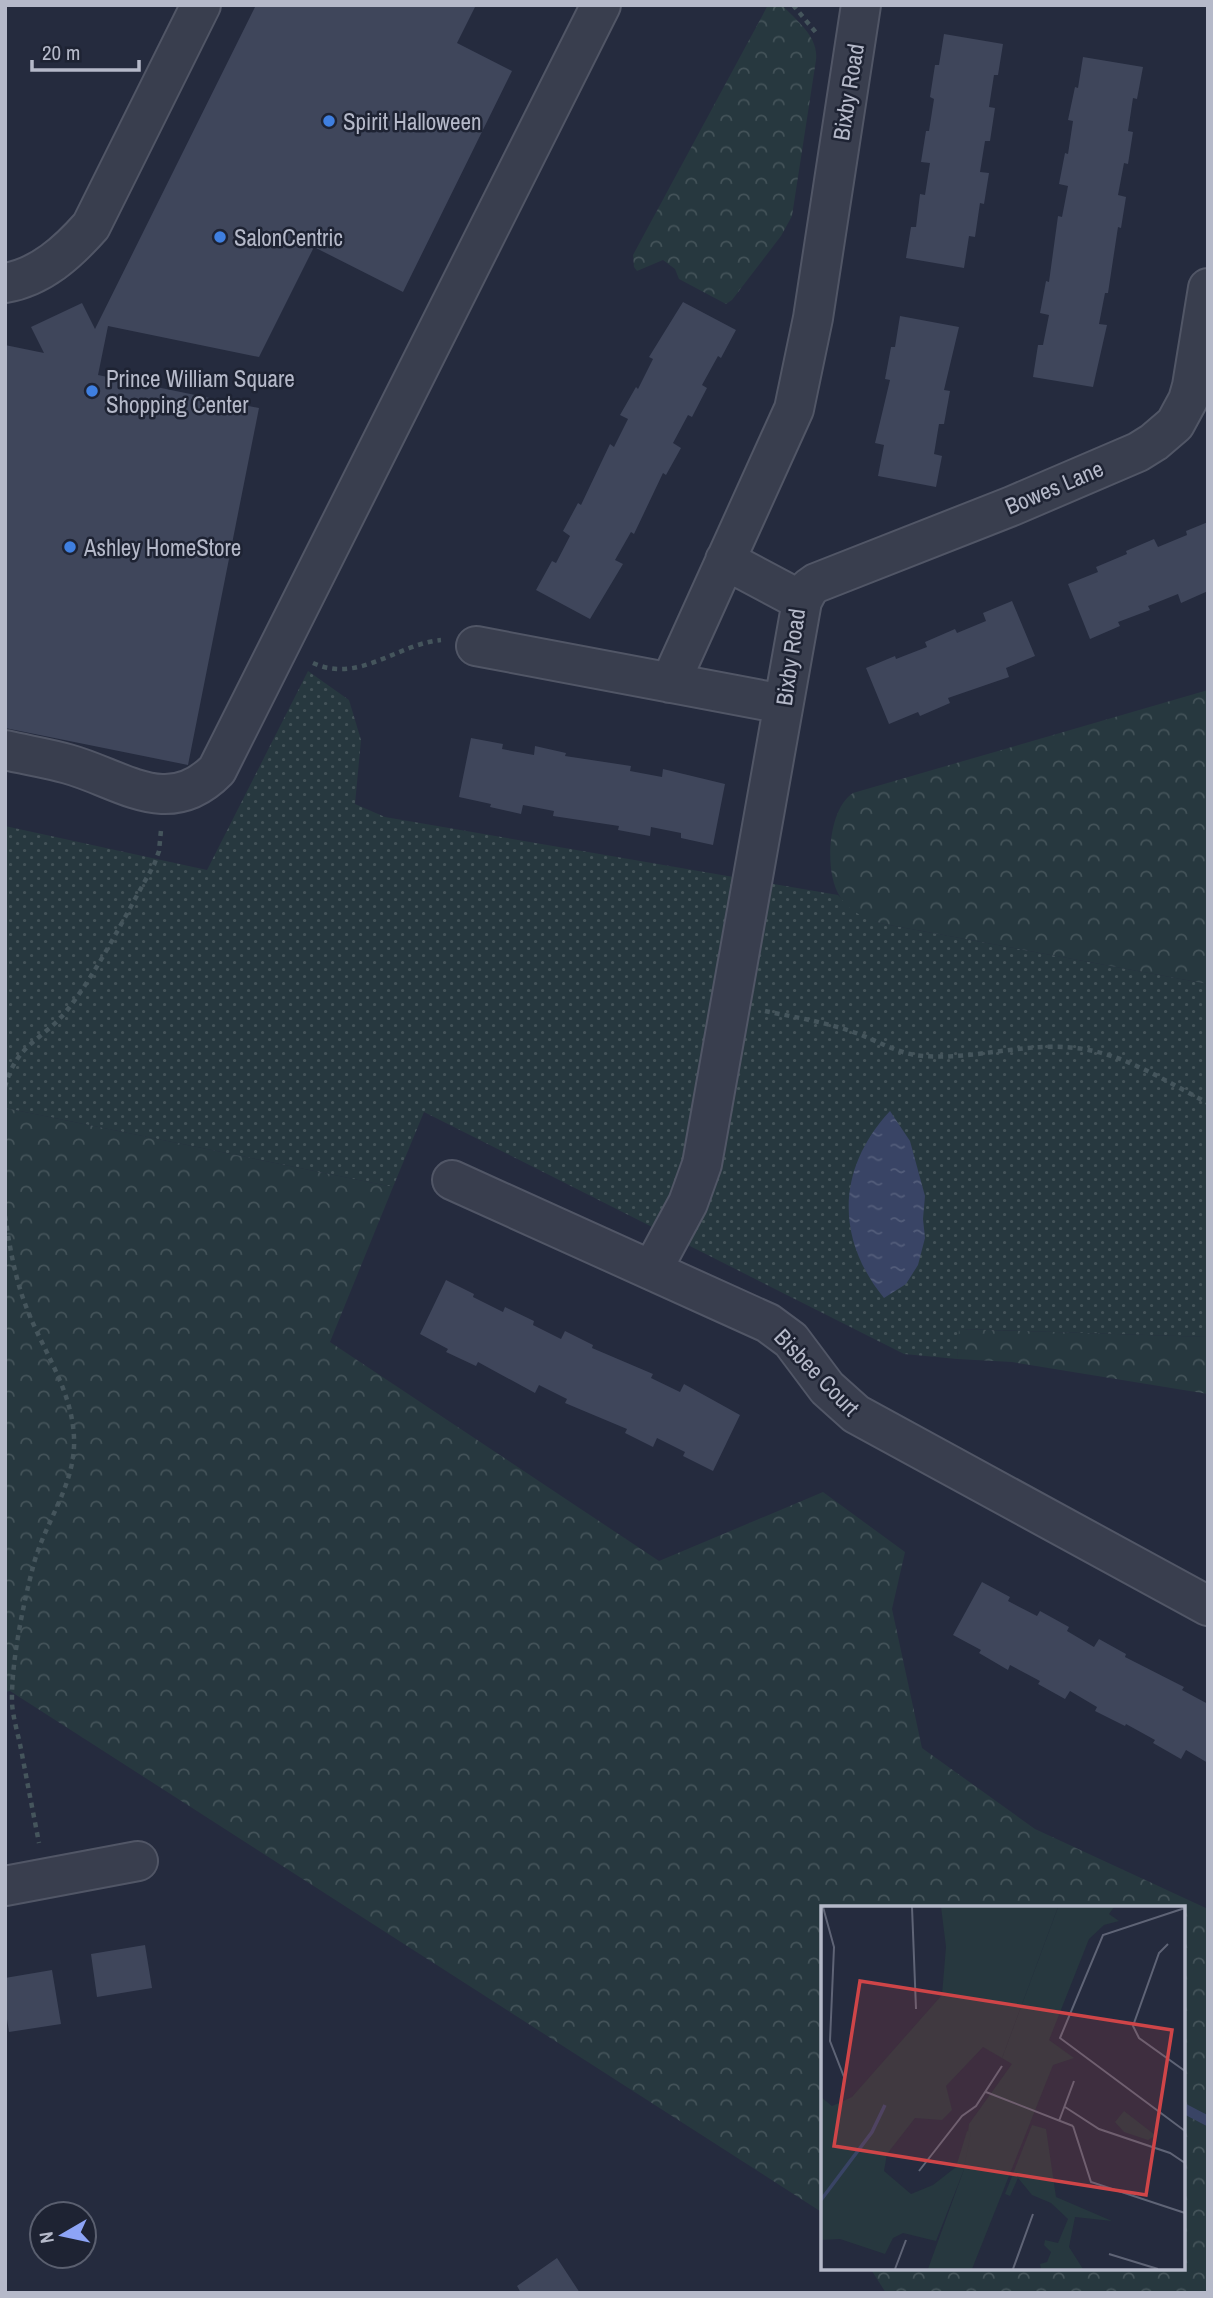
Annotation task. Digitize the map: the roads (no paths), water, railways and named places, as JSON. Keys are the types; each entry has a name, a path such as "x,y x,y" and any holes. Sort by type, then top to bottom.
{"street":[{"path":"5,283 41,270 69,251 91,226 201,5"},
{"path":"5,750 69,764 141,791 162,795 185,793 204,783 216,770 601,5"},
{"name":"Bixby Road","path":"652,1270 688,1203 702,1164 802,601 725,560 794,409 802,378 861,5"},
{"name":"Bowes Lane","path":"802,601 809,588 816,583 1012,506 1154,442 1175,424 1188,400 1208,288"},
{"path":"670,683 725,560"},
{"path":"476,646 783,705"},
{"name":"Bisbee Court","path":"452,1180 768,1323 791,1340 827,1388 856,1414 1208,1606"},
{"path":"5,1886 138,1861"}],"water":[{"path":"890,1111 910,1141 925,1196 925,1238 918,1265 906,1284 884,1298 868,1275 857,1251 850,1227 849,1203 852,1179 860,1156"}],"waterway":[{"path":"1185,2109 1208,2121"}],"place":[{"name":"Spirit Halloween","path":"329,121"},
{"name":"SalonCentric","path":"220,237"},
{"name":"Prince William Square Shopping Center","path":"92,391"},
{"name":"Ashley HomeStore","path":"70,547"}]}
